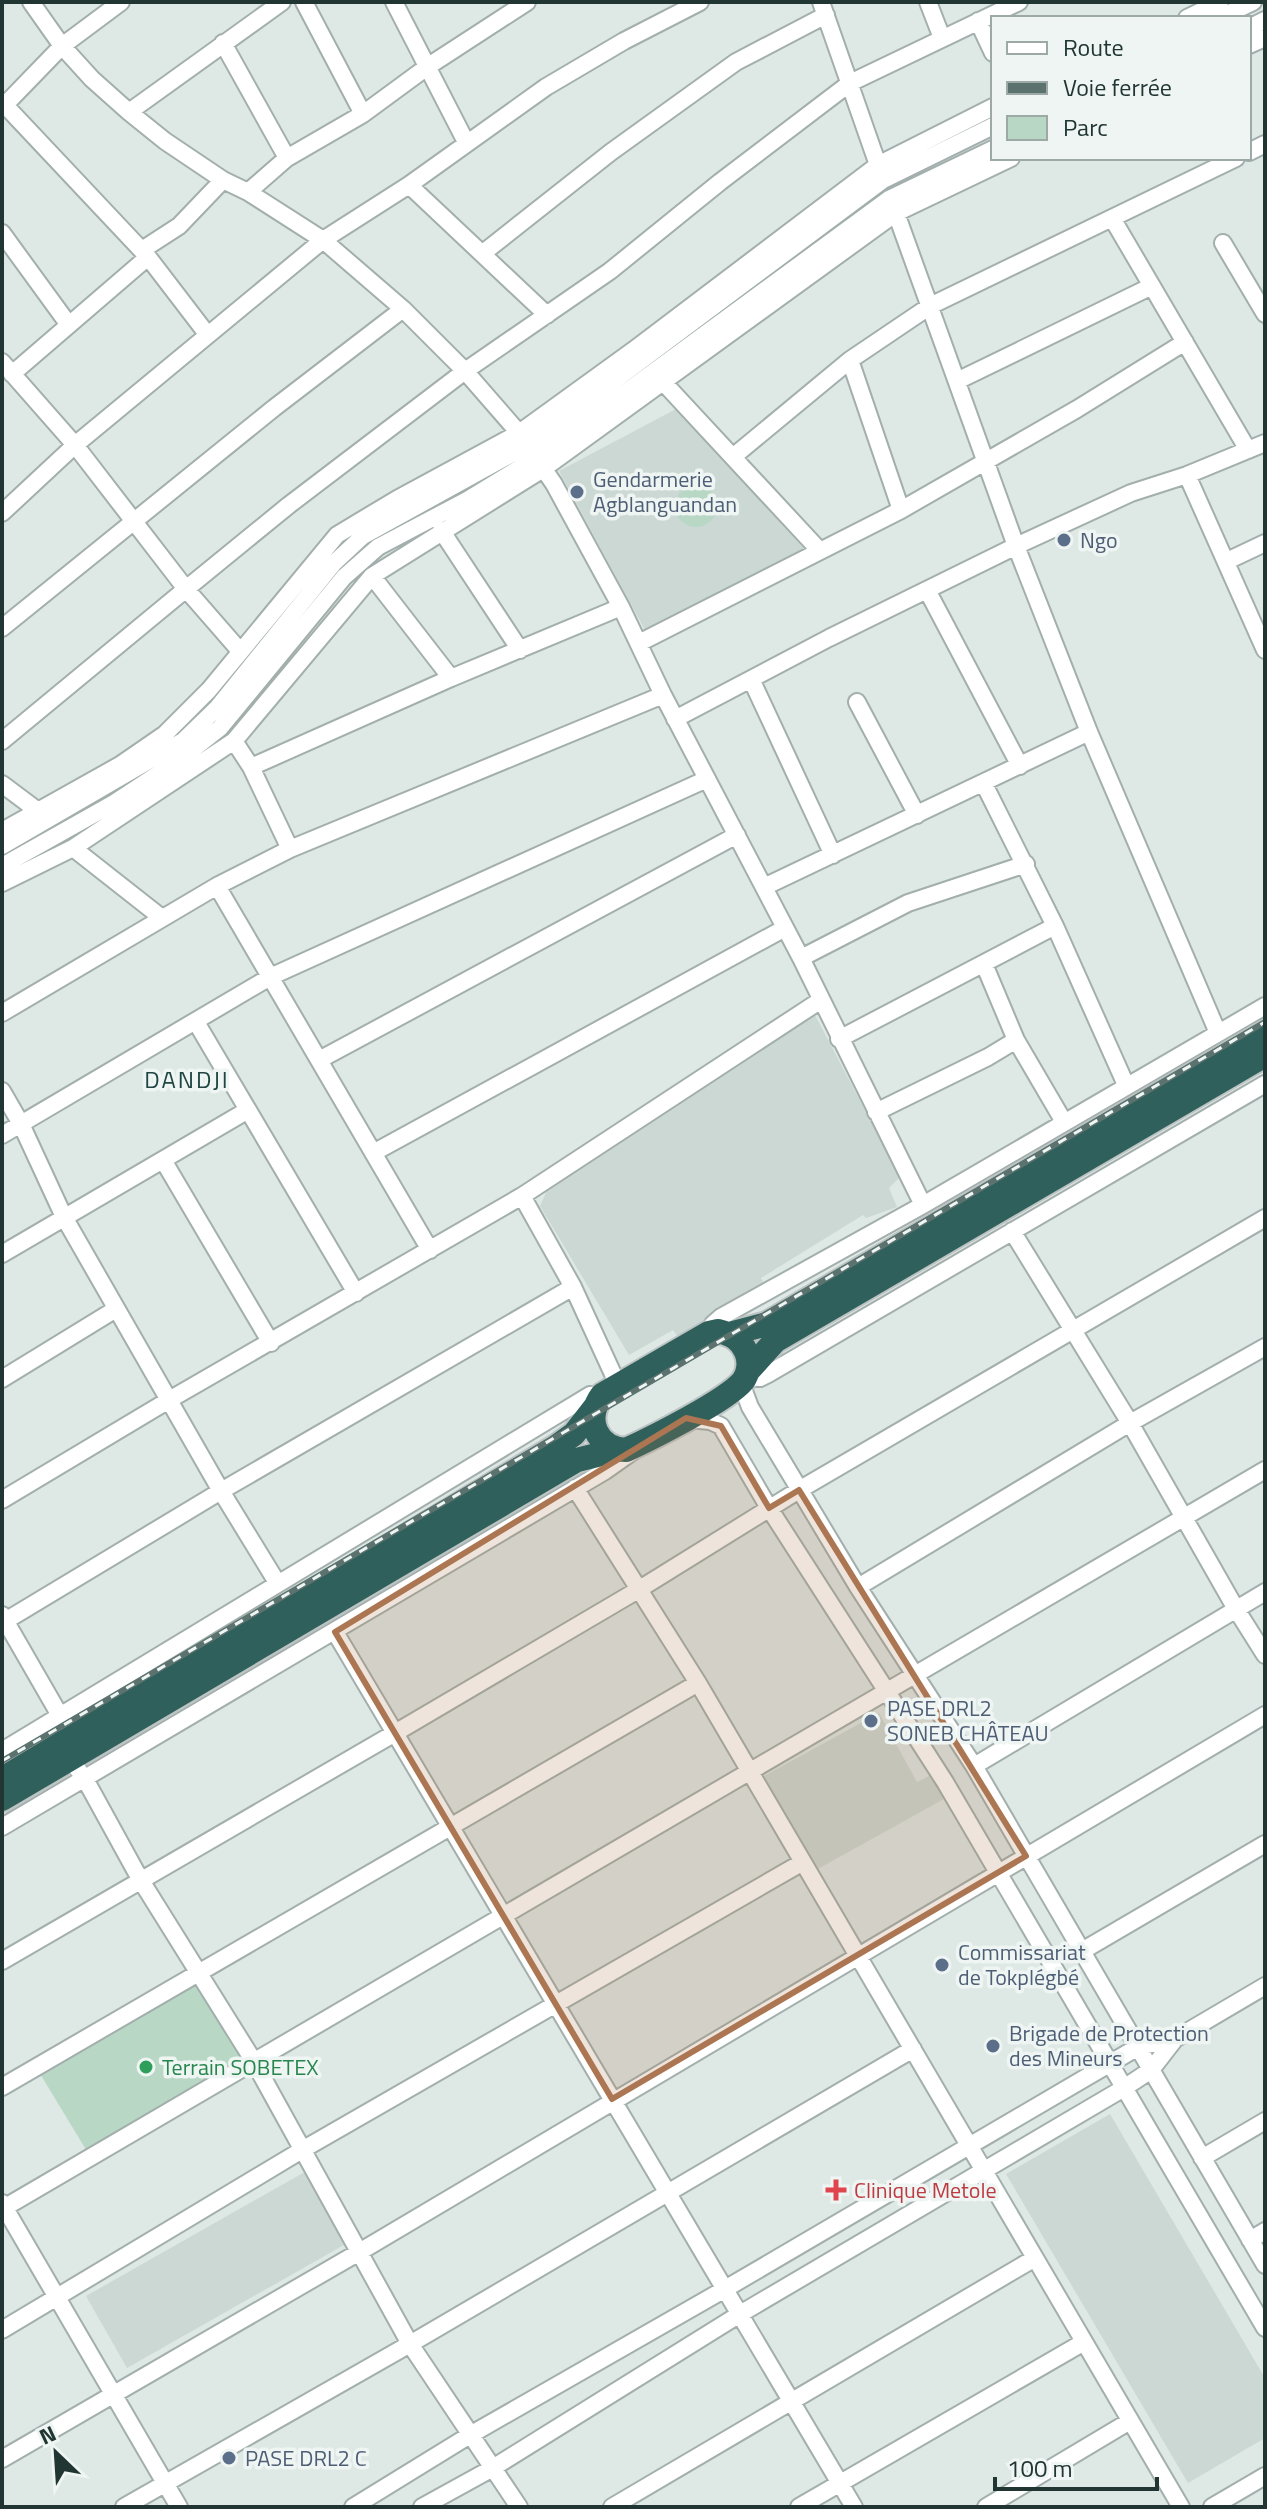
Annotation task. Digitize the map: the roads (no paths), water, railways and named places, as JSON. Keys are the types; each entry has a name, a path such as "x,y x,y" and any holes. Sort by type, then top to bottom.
{"highway":[{"path":"2,1779 556,1447 574,1434 605,1396 719,1334 767,1324 1265,1033"},
{"path":"2,1799 68,1738 570,1464 626,1450 686,1418 745,1377 775,1341 1265,1055"},
{"path":"719,1334 735,1336 746,1350 745,1377"},
{"path":"605,1396 593,1424 603,1443 617,1450"}],"street":[{"path":"31,2 62,46 92,79 129,112 223,180 248,192 323,240 403,309 465,371 532,451 621,607 675,719 801,958 923,1205"},
{"path":"121,2 62,46 3,105 145,254 207,334"},
{"path":"129,112 282,2"},
{"path":"304,2 363,114"},
{"path":"394,2 466,142"},
{"path":"495,2 504,18"},
{"path":"248,192 287,158 363,114 427,67 527,2"},
{"path":"2,513 75,445 323,240 409,185 466,142 572,72 700,2"},
{"path":"928,2 942,38"},
{"path":"2,741 289,505 465,371 610,271 850,83 1019,2"},
{"path":"1191,16 1220,2"},
{"path":"1223,16 1253,2"},
{"path":"483,253 611,152 736,62 823,8 878,165"},
{"path":"978,21 991,49"},
{"path":"223,43 287,158"},
{"path":"2,883 73,848 234,741 372,576 441,530 532,451 658,333 878,165 991,108"},
{"path":"967,119 974,135"},
{"path":"2,866 114,803 178,761 220,728 344,577 378,547 467,500 883,180 991,127"},
{"path":"2,831 120,765 165,734 209,690 337,535 397,499 532,451 889,199 991,150"},
{"path":"2,846 183,741 217,708 334,563 363,536 664,383 896,213 1007,160"},
{"path":"734,456 850,360 930,306 1232,160"},
{"path":"223,180 179,226 69,325 7,368 75,445 186,589 240,651"},
{"path":"409,185 547,315"},
{"path":"896,213 1016,546 1089,732 1218,1033"},
{"path":"1112,218 1248,450"},
{"path":"2,233 69,325"},
{"path":"1223,243 1265,314"},
{"path":"957,381 1152,286"},
{"path":"2,628 274,408 403,309"},
{"path":"639,643 901,510 1077,409 1185,342"},
{"path":"850,360 901,510"},
{"path":"664,383 820,551"},
{"path":"675,719 1016,546 1131,493 1187,475 1265,443"},
{"path":"1187,475 1265,650"},
{"path":"441,530 520,650"},
{"path":"1227,561 1265,543"},
{"path":"372,576 451,678"},
{"path":"927,590 1020,766"},
{"path":"251,767 621,607"},
{"path":"751,679 833,855"},
{"path":"2,1013 217,886 290,849 663,695"},
{"path":"857,702 917,815"},
{"path":"764,887 1089,732"},
{"path":"234,741 251,767 290,849"},
{"path":"2,1135 270,977 707,779"},
{"path":"2,784 38,811"},
{"path":"984,784 1026,864 1126,1085"},
{"path":"319,1060 737,835"},
{"path":"73,848 162,918"},
{"path":"801,958 908,903 1026,864"},
{"path":"217,886 430,1250"},
{"path":"839,1039 1055,926"},
{"path":"373,1153 785,928"},
{"path":"984,964 1016,1040 1064,1122"},
{"path":"2,1500 522,1196 821,1000"},
{"path":"719,1334 713,1324 721,1317 923,1205 1265,1006"},
{"path":"196,1022 356,1293"},
{"path":"876,1112 1016,1040"},
{"path":"1265,1084 768,1374 760,1378 745,1377 750,1407 858,1587 974,1766 1202,2158 1258,2236 1265,2265"},
{"path":"2,1091 21,1124 64,1217 278,1584"},
{"path":"2,1254 248,1110"},
{"path":"163,1160 271,1343"},
{"path":"2,1751 68,1738 278,1584 590,1395 605,1396 573,1287 522,1196"},
{"path":"2,1961 395,1733 638,1590 799,1490 1265,1218"},
{"path":"1012,1231 1130,1423 1265,1655"},
{"path":"519,2507 410,2344 253,2060 140,1879 3,1620 573,1287"},
{"path":"2,1379 116,1309"},
{"path":"858,1587 1130,1423 1265,1347"},
{"path":"686,1418 710,1421 721,1426 769,1508 945,1782 1265,2328"},
{"path":"2,1827 615,1465 641,1443"},
{"path":"179,2507 3,2206 1265,1470"},
{"path":"575,1488 698,1683 1181,2507"},
{"path":"974,1766 1265,1592"},
{"path":"335,1632 854,2507"},
{"path":"2,2087 698,1683"},
{"path":"2,2459 361,2251 612,2099 1265,1715"},
{"path":"1082,1951 1265,1844"},
{"path":"2,2330 302,2150 803,1862"},
{"path":"353,2507 470,2435 1138,2047 1175,2039 1265,1986"},
{"path":"422,2507 491,2469 740,2314 1124,2088 1151,2070 1175,2039"},
{"path":"124,2507 410,2344 913,2049"},
{"path":"1202,2158 1265,2121"},
{"path":"612,2507 1035,2258"},
{"path":"799,2507 1084,2342"},
{"path":"986,2507 1130,2421"},
{"path":"1212,2507 1265,2476"}],"railway":[{"path":"2,1761 1265,1022"}],"place":[{"name":"Gendarmerie Agblanguandan","path":"577,492"},
{"name":"Ngo","path":"1064,540"},
{"name":"PASE DRL2 SONEB CHÂTEAU","path":"871,1721"},
{"name":"Commissariat de Tokplégbé","path":"942,1965"},
{"name":"Brigade de Protection des Mineurs","path":"993,2046"},
{"name":"Terrain SOBETEX","path":"146,2067"},
{"name":"Clinique Metole","path":"836,2190"},
{"name":"PASE DRL2 C","path":"229,2458"}],"district":[{"name":"DANDJI","path":"187,1080"}]}
